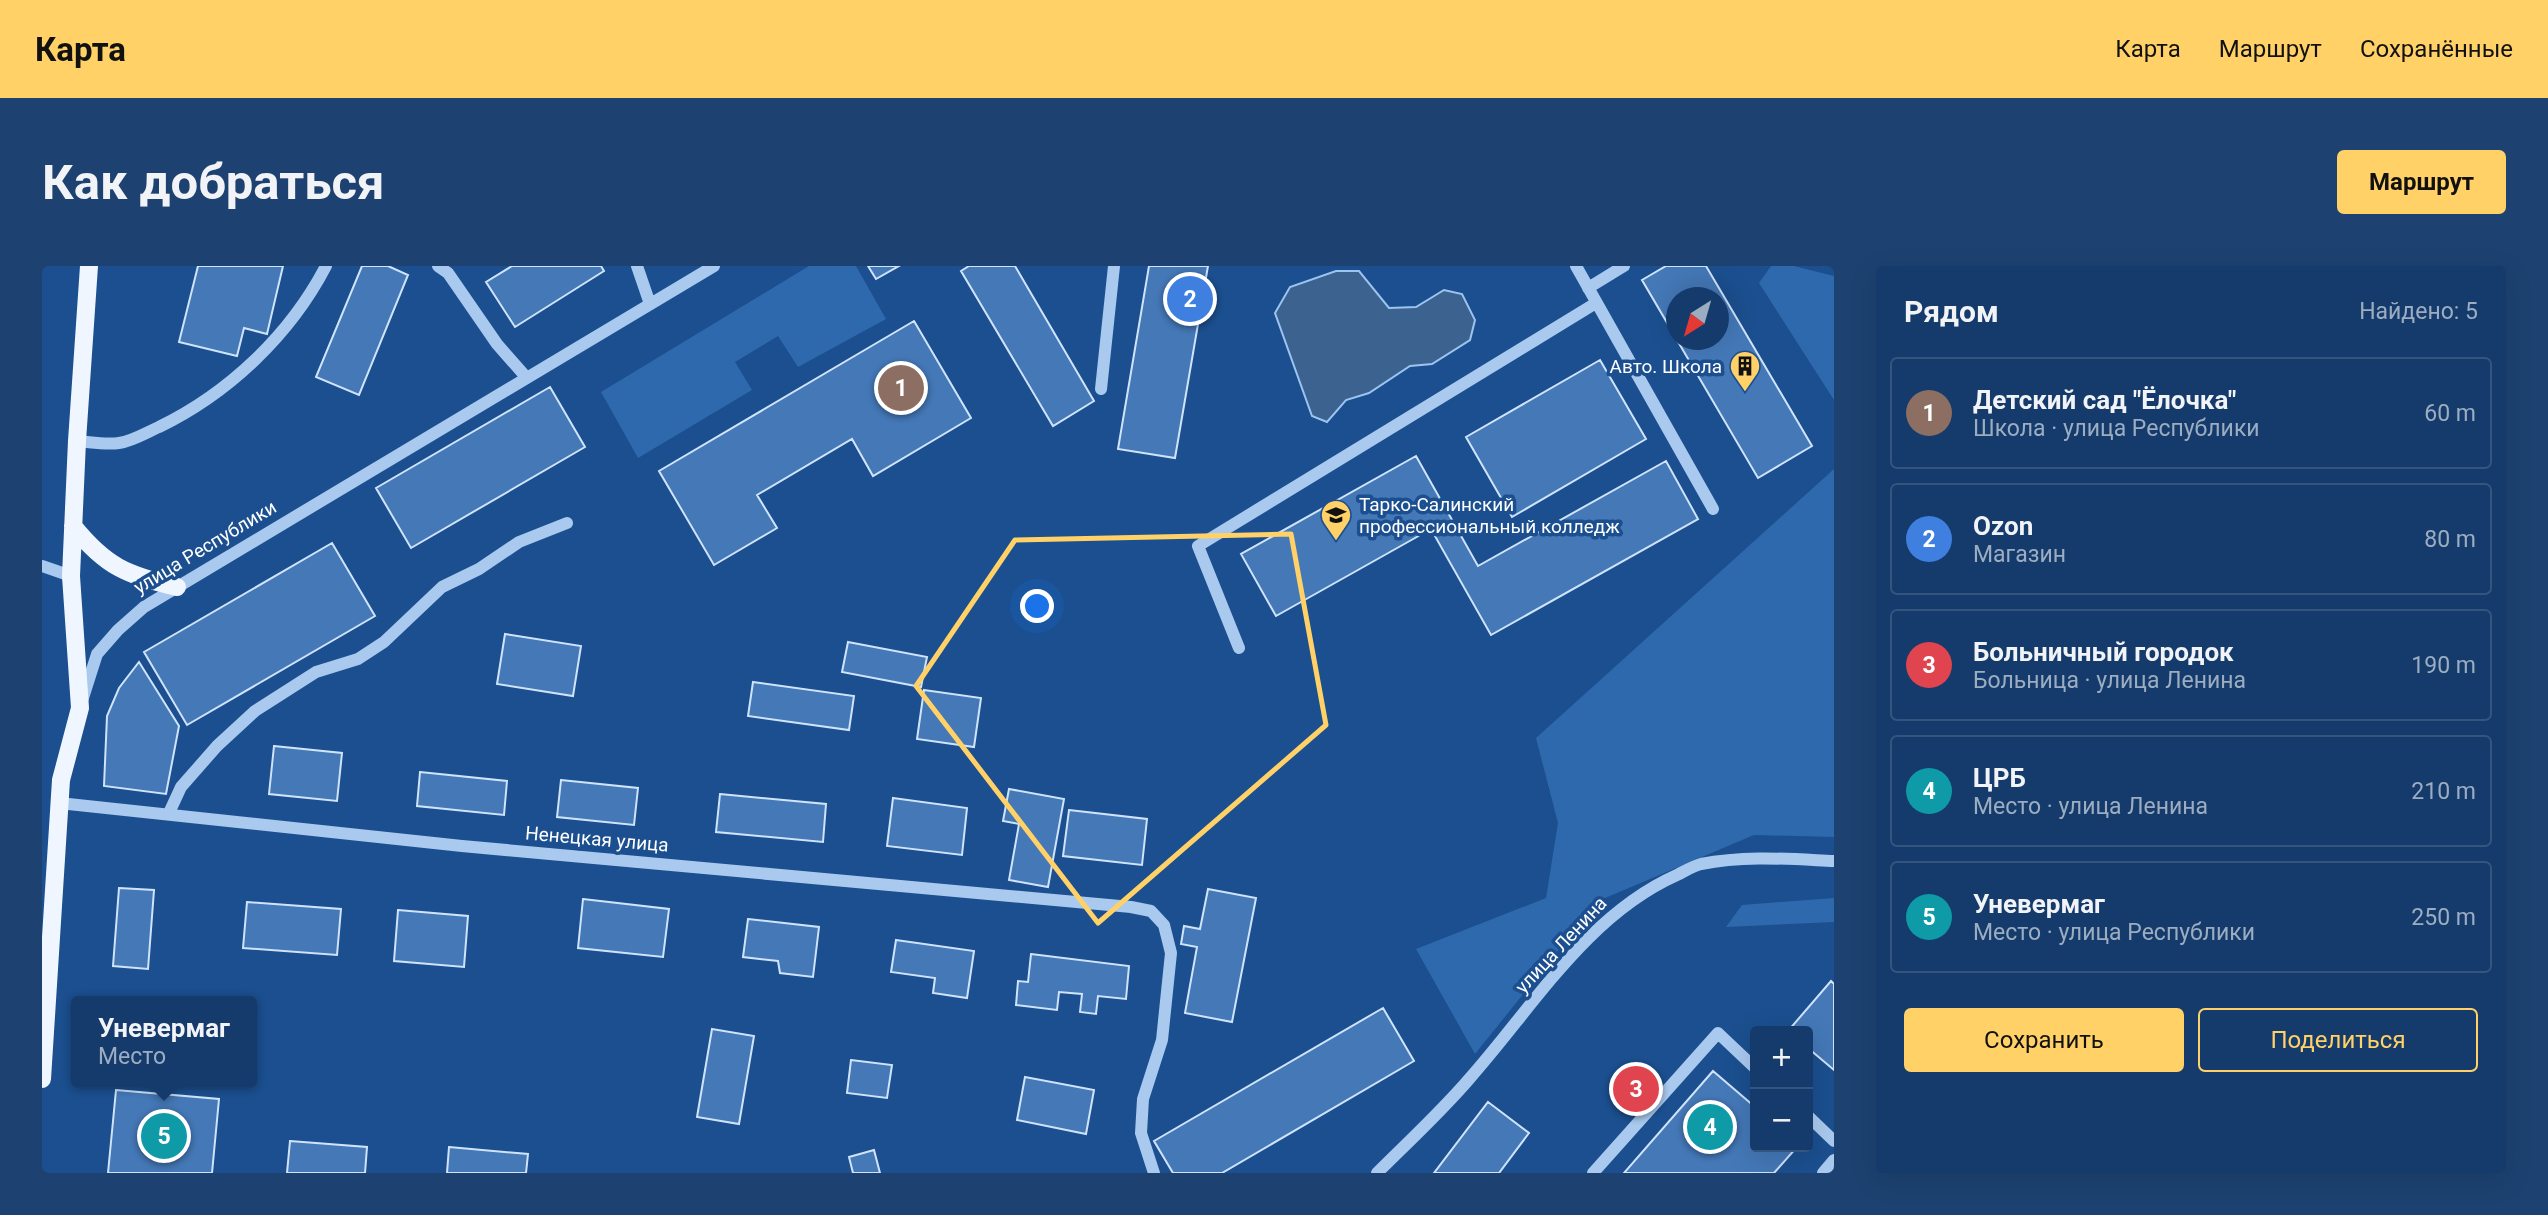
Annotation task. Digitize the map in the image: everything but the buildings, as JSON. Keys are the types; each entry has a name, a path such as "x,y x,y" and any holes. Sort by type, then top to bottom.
{"main road":[{"path":"80,708 71,576 89,266"},
{"path":"73,526 92,550 113,565 139,578 177,587"},
{"name":"улица Республики","path":"42,1079 61,780 80,708"}],"street":[{"path":"77,441 103,444 122,442 155,429 200,405 245,370 270,345 310,295 326,266"},
{"path":"438,266 448,273 497,344 526,377"},
{"path":"637,266 650,304"},
{"name":"улица Республики","path":"80,708 97,654 118,630 144,607 714,266"},
{"path":"1101,389 1114,266"},
{"path":"1576,266 1713,509"},
{"path":"1588,288 1624,266"},
{"path":"1239,648 1198,547 1597,303"},
{"path":"169,813 181,787 217,746 255,710 316,672 358,659 384,642 442,587 480,569 519,542 567,523"},
{"path":"42,566 71,576"},
{"name":"Ненецкая улица","path":"59,803 461,846 1131,907 1151,911 1164,925 1171,953 1162,1040 1143,1099 1141,1133 1154,1173"},
{"name":"улица Ленина","path":"1377,1173 1469,1080 1580,948 1625,906 1656,884 1699,865 1751,858 1834,861"},
{"path":"1593,1173 1718,1033 1750,1063"},
{"path":"1813,1121 1834,1141"},
{"path":"1823,1173 1834,1160"}],"highlighted area":[{"path":"1291,534 1326,725 1098,923 916,686 1015,540"}],"shaded area":[{"path":"809,266 856,266 886,319 798,367 778,336 735,362 752,390 638,458 601,392"},
{"path":"1771,266 1794,266 1834,276 1834,400 1759,283"},
{"path":"1336,271 1359,271 1389,308 1416,307 1444,290 1462,294 1475,320 1470,340 1432,364 1410,366 1369,393 1346,400 1327,422 1312,416 1275,313 1290,287"},
{"path":"1834,469 1834,837 1754,835 1598,901 1475,1054 1416,949 1546,898 1558,823 1536,738"},
{"path":"1834,898 1834,922 1726,927 1742,905"}],"place":[{"name":"Ozon","path":"1190,299"},
{"name":"Детский сад \"Ёлочка\"","path":"901,388"},
{"name":"Авто. Школа","path":"1745,393"},
{"name":"Тарко-Салинский профессиональный колледж","path":"1336,542"},
{"name":"Больничный городок","path":"1636,1089"},
{"name":"ЦРБ","path":"1710,1127"},
{"name":"Уневермаг","path":"164,1136"}]}
